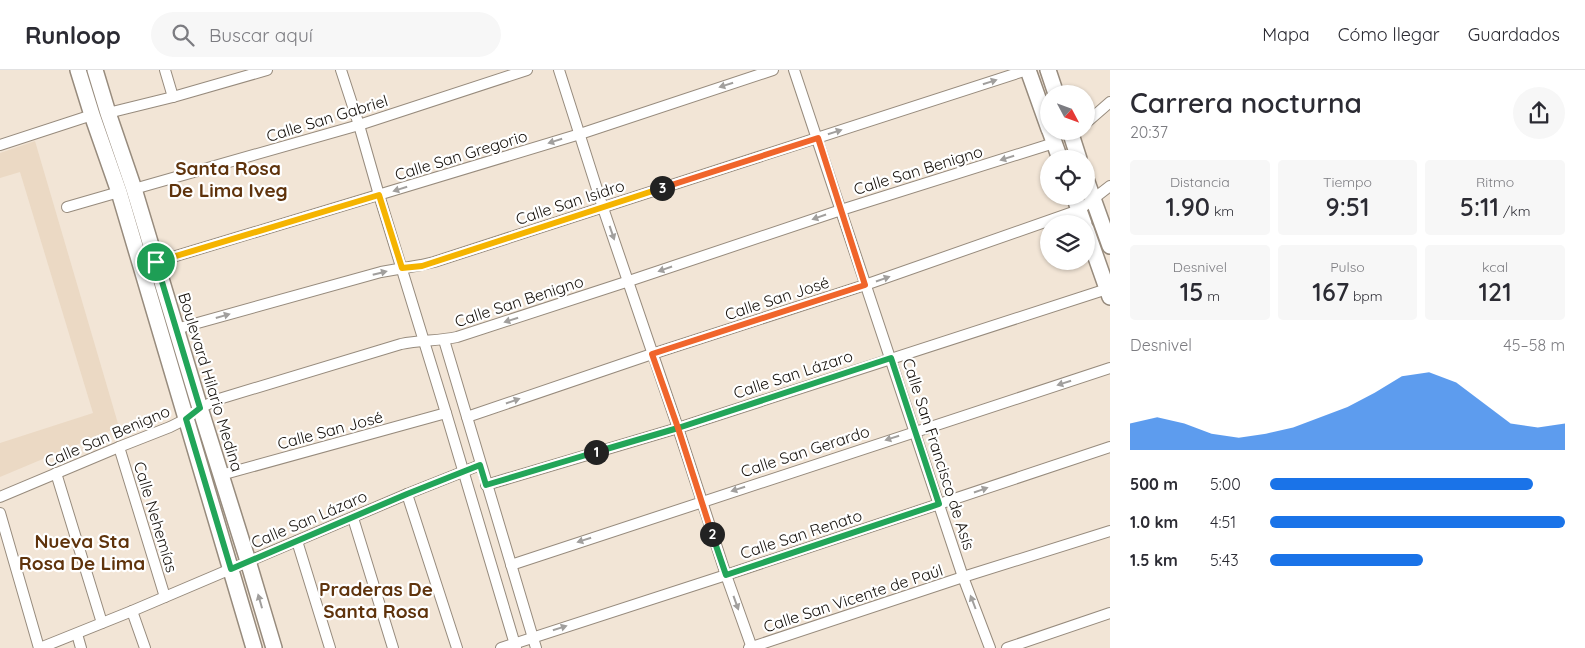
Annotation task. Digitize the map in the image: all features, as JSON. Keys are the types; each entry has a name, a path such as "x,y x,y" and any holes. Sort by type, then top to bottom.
{"main road":[{"name":"Boulevard Hilario Medina","path":"78,70 92,116 156,262 274,648"},
{"name":"Boulevard Hilario Medina","path":"95,70 186,419 254,648"},
{"path":"1027,70 1040,105"},
{"path":"1048,70 1053,85"},
{"path":"1095,203 1110,246"},
{"path":"1095,254 1109,293"}],"street":[{"path":"165,70 173,97"},
{"path":"108,114 173,97 233,75 267,70"},
{"path":"341,70 360,124 379,195 515,646"},
{"name":"Calle San Gabriel","path":"67,207 360,124 527,70"},
{"path":"559,70 603,208 751,648"},
{"name":"Calle San Gregorio","path":"156,262 580,134 773,70"},
{"name":"Calle San Francisco de Asís","path":"794,70 914,431 990,648"},
{"name":"Calle San Isidro","path":"176,329 381,272 422,266 1027,70"},
{"path":"1095,115 1110,102"},
{"path":"0,145 92,116"},
{"name":"Calle San Benigno","path":"0,497 170,427 214,401 401,344 424,340 444,340 629,281 841,210 1040,138"},
{"name":"Calle San José","path":"1095,199 1110,186"},
{"name":"Calle San José","path":"467,417 652,354 865,285 1079,210"},
{"name":"Calle San Lázaro","path":"486,485 678,428 891,358 1109,293"},
{"path":"444,340 536,648"},
{"name":"Calle San Gerardo","path":"511,565 1110,368"},
{"name":"Calle San José","path":"221,475 446,413"},
{"name":"Calle Nehemías","path":"119,447 165,597"},
{"name":"Calle San Renato","path":"501,648 515,646 533,637 1110,447"},
{"name":"Calle San Lázaro","path":"39,648 77,634 480,465"},
{"path":"56,473 102,623"},
{"path":"407,494 457,648"},
{"path":"0,513 39,648"},
{"path":"353,518 393,648"},
{"name":"Calle San Vicente de Paúl","path":"751,648 1110,530"},
{"path":"297,542 330,648"},
{"path":"132,611 145,648"},
{"path":"1007,648 1110,613"},
{"path":"77,634 81,648"}],"shaded area":[{"path":"35,141 119,427 0,477 0,443 93,413 20,172 0,178 0,153"}],"district":[{"name":"Santa Rosa De Lima Iveg","path":"228,179"},
{"name":"Nueva Sta Rosa De Lima","path":"82,552"},
{"name":"Praderas De Santa Rosa","path":"376,600"}],"route":[{"path":"156,262 200,408 186,419 231,569 480,465 486,485 678,428 891,358 939,504 726,575 678,428 652,354 865,285 818,138 422,266 402,268 379,195 156,262"}]}
